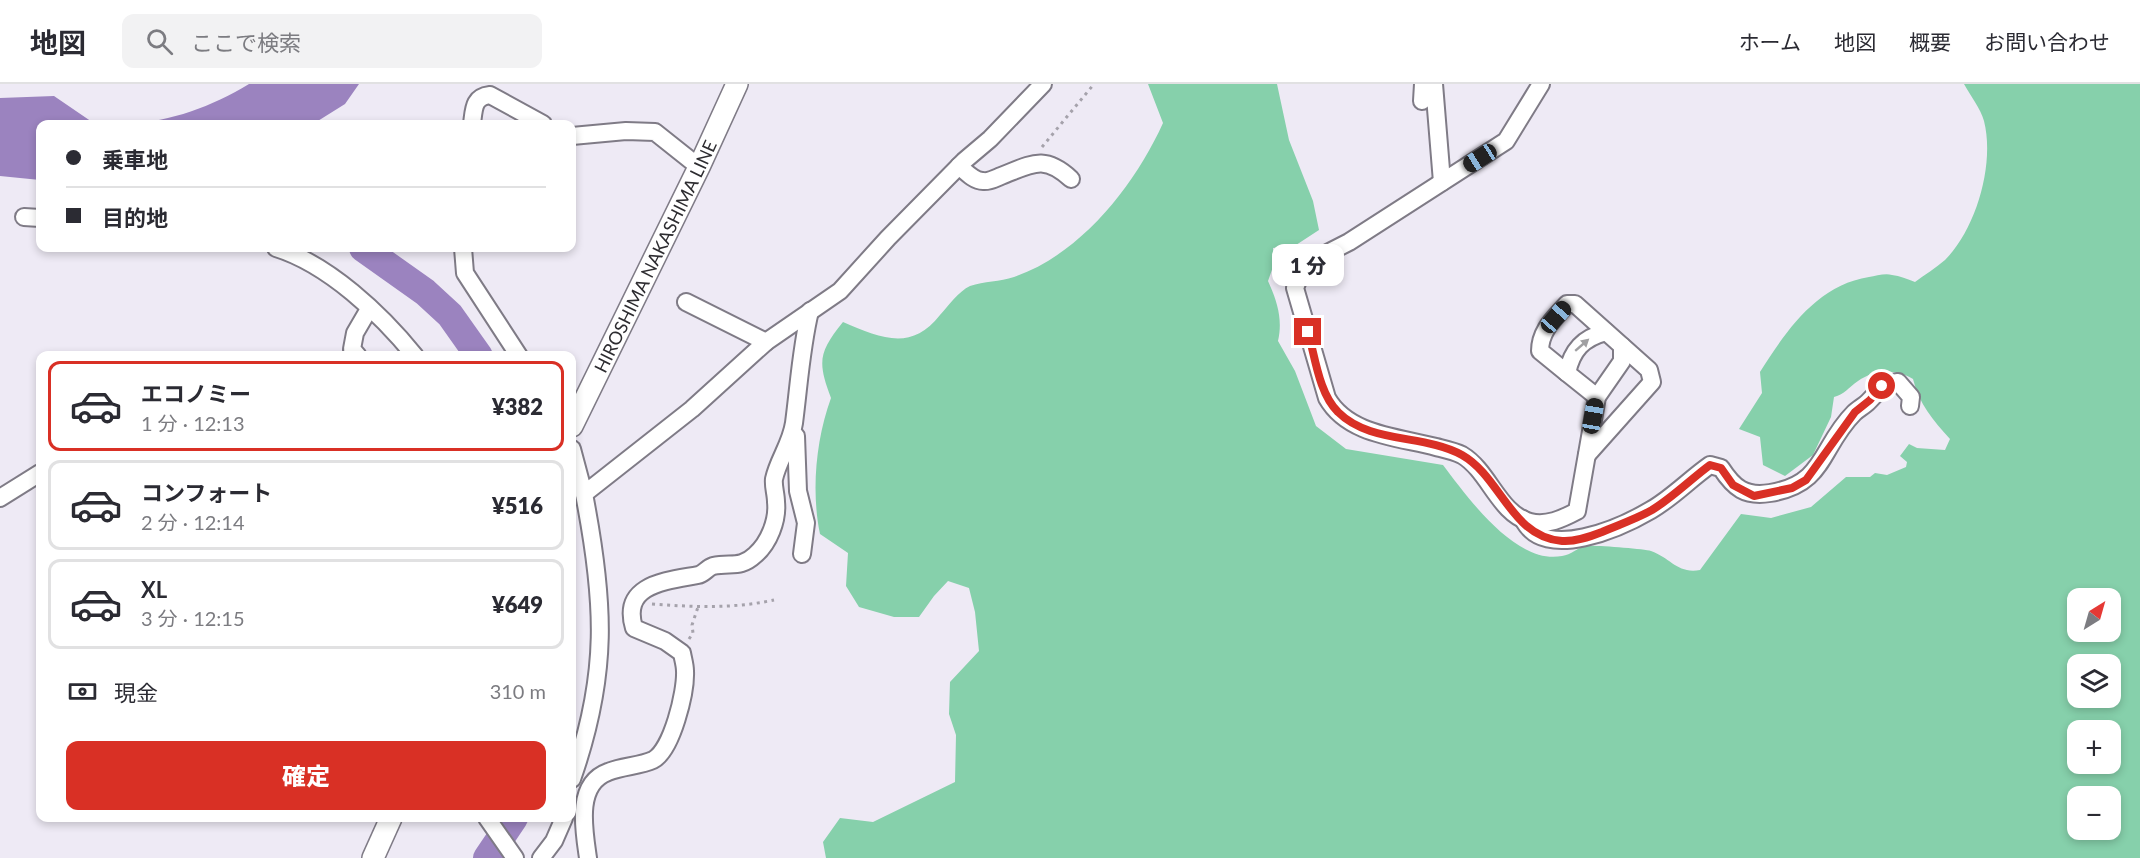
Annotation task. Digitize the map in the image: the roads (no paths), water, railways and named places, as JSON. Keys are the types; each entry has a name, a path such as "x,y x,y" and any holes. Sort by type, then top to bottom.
{"main road":[{"name":"HIROSHIMA NAKASHIMA LINE","path":"576,418 699,167 736,84"},
{"path":"373,858 389,822"}],"street":[{"path":"584,494 692,409 766,342 840,291 959,166 990,139 1043,84"},
{"path":"1422,84 1422,101"},
{"path":"1434,84 1442,182"},
{"path":"1540,84 1506,141 1350,242 1304,265 1295,288 1332,405 1346,419 1362,428 1460,454 1471,461 1509,508 1523,519 1539,523 1562,519 1577,511 1597,397 1622,361 1622,346"},
{"path":"472,120 474,105 483,96 490,95 536,120"},
{"path":"576,136 626,131 655,132 667,139 687,160 699,167"},
{"path":"959,166 975,179 984,182 1033,164 1047,163 1058,167 1071,179"},
{"path":"284,252 336,279 410,351"},
{"path":"463,252 465,273 516,351"},
{"path":"686,302 766,342"},
{"path":"1587,456 1652,381 1649,370 1575,304 1567,304 1544,330 1540,351 1597,397"},
{"path":"354,351 354,341 369,309"},
{"path":"634,628 630,615 632,602 643,589 687,575 702,574 711,567 740,565 755,555 767,542 776,511 774,480 787,449 795,408 802,344 810,311"},
{"path":"1567,373 1570,356 1579,345 1594,335 1606,332"},
{"path":"1523,519 1527,528 1542,537 1563,542 1586,538 1653,509 1710,465 1721,468 1733,485 1754,496 1792,488 1806,480 1855,412 1882,386 1898,382 1911,397 1911,406"},
{"path":"795,408 798,490 806,523 802,554"},
{"path":"576,464 598,564 602,622 593,708 576,767"},
{"path":"0,498 36,476"},
{"path":"588,858 584,830 586,795 598,776 652,760 666,745 684,688 686,670 679,651 665,642 634,628 602,622"},
{"path":"490,822 515,858"},
{"path":"541,858 554,841 562,822"}],"waterway":[{"path":"369,252 425,292 450,315 475,351"},
{"path":"487,858 511,822"}]}
